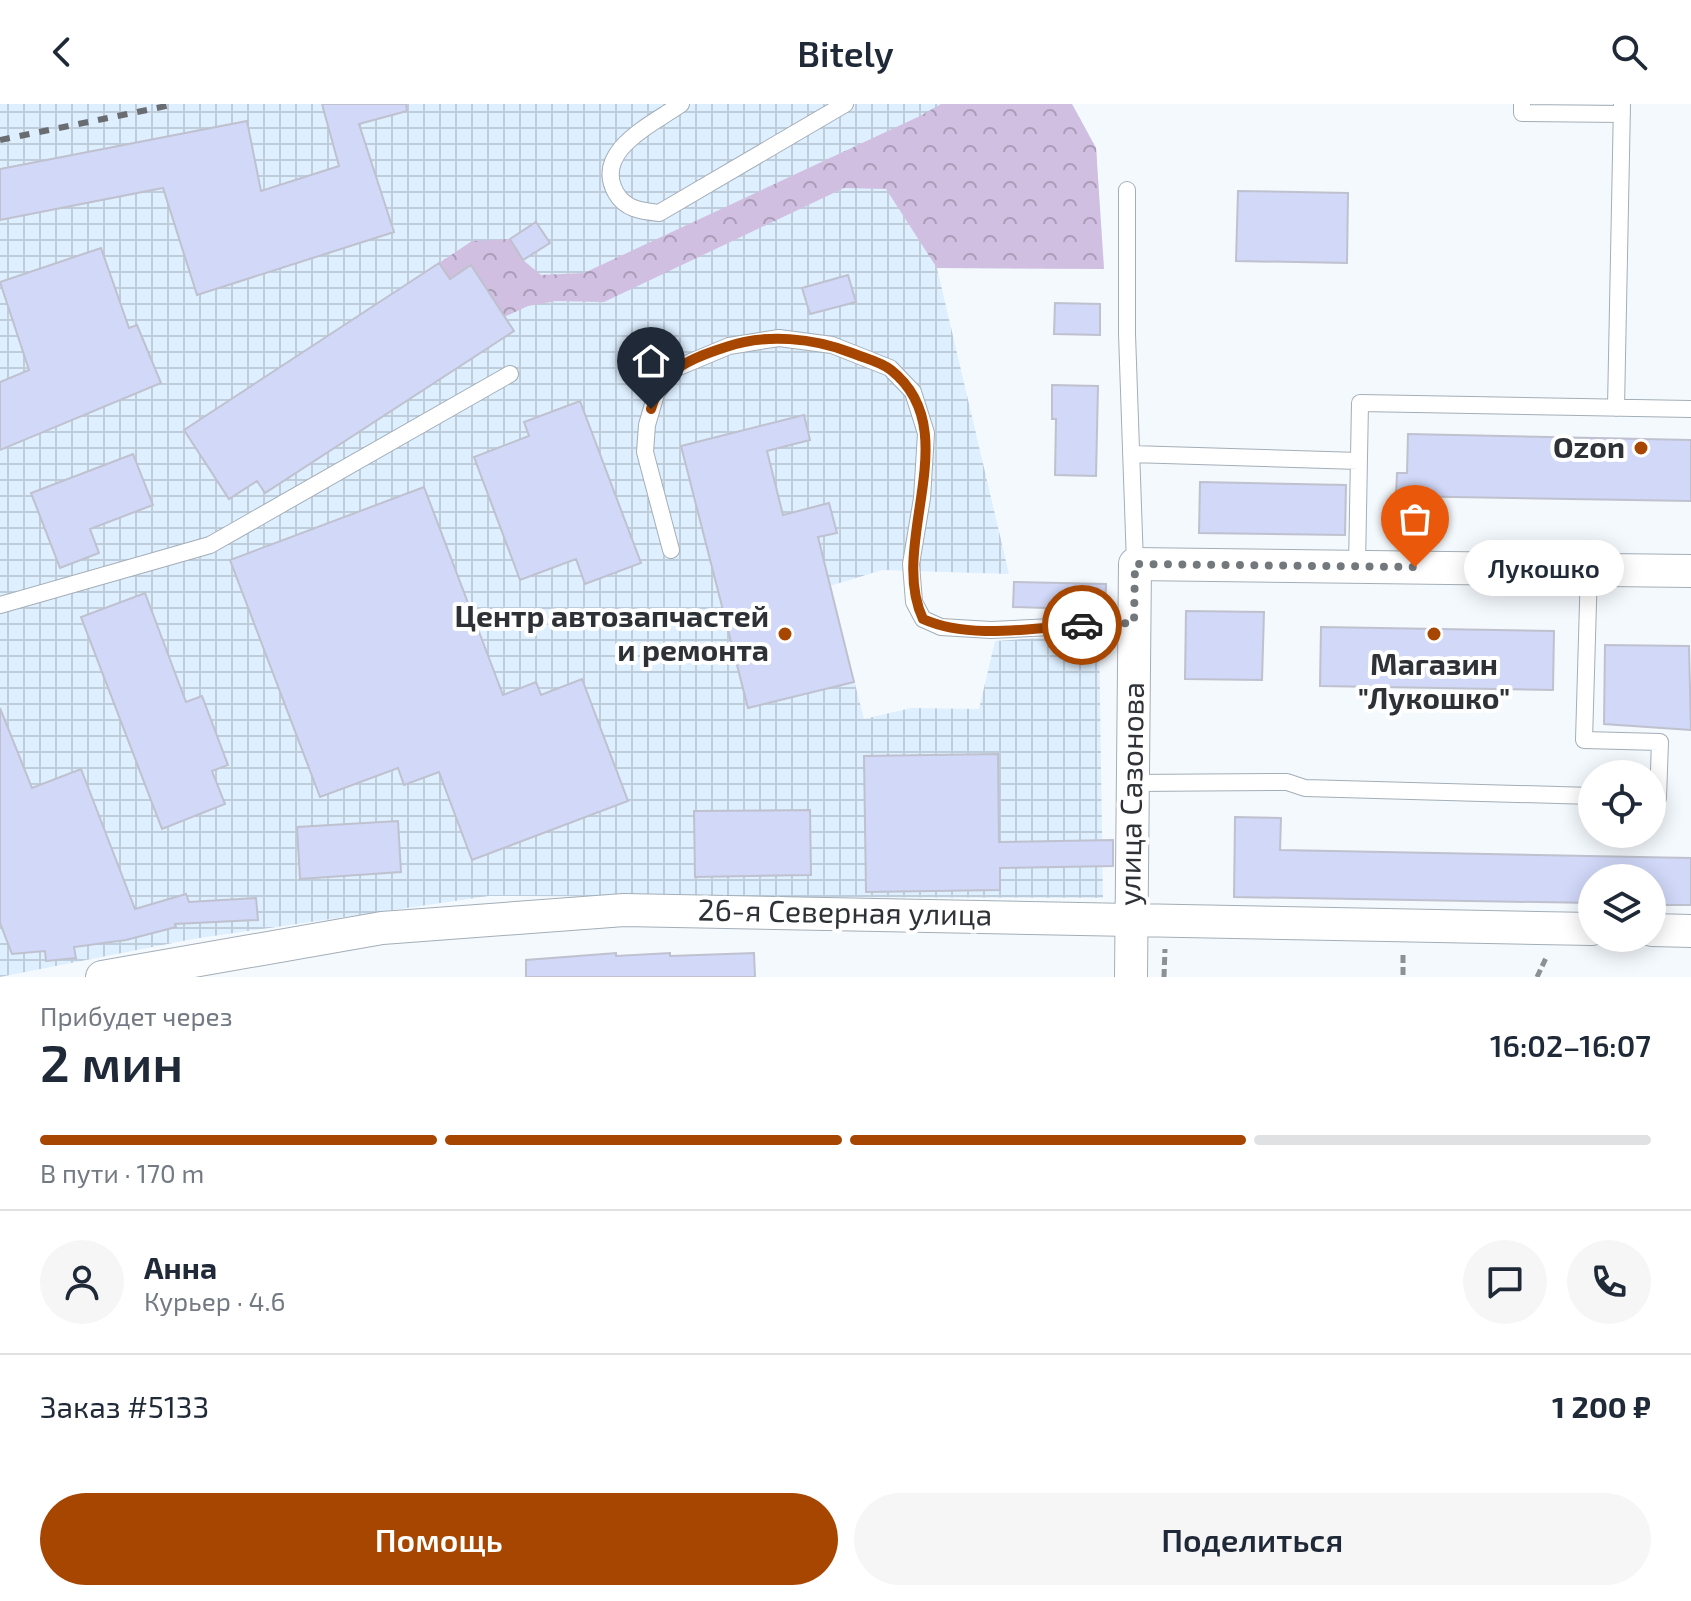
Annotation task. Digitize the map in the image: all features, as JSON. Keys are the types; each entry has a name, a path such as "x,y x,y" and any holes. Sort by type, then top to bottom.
{"street":[{"path":"1135,564 1691,571"},
{"name":"улица Сазонова","path":"1131,977 1135,564"},
{"name":"26-я Северная улица","path":"106,977 382,928 624,910 1578,929"},
{"path":"1666,930 1691,931"}],"lane":[{"path":"681,104 621,147 611,163 609,181 620,200 636,211 659,213 845,104"},
{"path":"1522,104 1522,113 1622,109 1616,408"},
{"path":"1127,190 1127,334 1135,564"},
{"path":"671,550 645,452 647,425 656,394 674,369 729,346 779,338 832,345 890,368 913,392 926,433 922,498 911,564 914,602 923,619 941,627 991,630 1134,623"},
{"path":"1,601 210,545 510,374"},
{"path":"1357,566 1360,403 1691,409"},
{"path":"1131,454 1359,461"},
{"path":"1589,569 1584,740 1660,742 1659,760"},
{"path":"1132,783 1287,782 1305,788 1578,796"}],"path":[{"path":"1403,955 1403,977"},
{"path":"1537,977 1546,958"}],"shaded area":[{"path":"0,104 1072,104 1096,148 1104,269 937,268 1009,574 882,570 830,586 864,719 911,708 979,709 995,641 1099,634 1103,898 489,896 193,939 0,977"}],"green space":[{"path":"941,104 1072,104 1096,148 1104,269 937,268 886,189 844,188 604,302 556,301 528,306 504,317 450,279 439,263 472,241 510,239 523,260 541,275 584,273"}],"building":[{"path":"322,104 406,104 407,111 359,124 394,232 197,295 163,188 0,220 0,169 247,121 261,191 339,166"},
{"path":"1238,191 1348,193 1347,263 1236,261"},
{"path":"536,222 550,243 523,260 510,239"},
{"path":"101,248 129,328 137,325 161,383 0,450 0,382 29,370 0,282"},
{"path":"439,263 450,279 471,265 514,331 265,493 257,481 229,499 184,430"},
{"path":"848,275 856,302 810,314 802,288"},
{"path":"1055,303 1100,304 1100,335 1054,334"},
{"path":"1052,385 1098,386 1096,476 1055,475 1056,419 1052,419"},
{"path":"580,401 641,563 585,584 576,559 520,580 474,457 529,436 524,422"},
{"path":"804,415 810,440 767,451 783,515 829,503 837,533 818,537 854,682 748,708 681,446"},
{"path":"1408,434 1691,440 1691,501 1396,496 1397,473 1407,473"},
{"path":"133,454 153,505 90,529 99,553 60,568 31,493"},
{"path":"1200,482 1346,485 1345,535 1199,533"},
{"path":"424,487 503,695 536,682 541,695 582,679 628,801 472,860 439,772 404,785 398,768 320,797 230,560"},
{"path":"1014,582 1106,584 1105,610 1013,607"},
{"path":"145,593 186,702 202,696 228,765 212,771 225,804 162,829 81,617"},
{"path":"1186,611 1264,612 1262,680 1185,679"},
{"path":"1321,627 1554,631 1553,690 1320,686"},
{"path":"1605,645 1689,646 1691,730 1604,724"},
{"path":"0,708 32,788 81,769 135,909 186,894 189,902 256,898 258,920 175,924 176,927 126,940 74,947 76,958 46,961 45,951 12,954 0,923"},
{"path":"998,754 999,842 1113,840 1113,866 1000,868 1000,890 866,892 864,756"},
{"path":"810,810 811,875 695,877 694,811"},
{"path":"1235,817 1281,818 1280,850 1691,858 1691,905 1666,905 1666,864 1578,864 1578,903 1234,897"},
{"path":"398,821 401,872 300,879 297,827"},
{"path":"616,953 616,956 670,953 670,956 754,953 755,977 526,977 526,960"}],"railway":[{"path":"0,140 176,104"}],"way so far":[{"path":"1082,625 1134,623 1135,564 1415,567"}],"place":[{"name":"Ozon","path":"1641,448"},
{"name":"Лукошко","path":"1415,567"},
{"name":"Центр автозапчастей и ремонта","path":"785,634"},
{"name":"Магазин \"Лукошко\"","path":"1434,634"}],"route":[{"path":"651,409 656,394 674,369 729,346 779,338 832,345 890,368 913,392 926,433 922,498 911,564 914,602 923,619 941,627 991,630 1082,625"}]}
